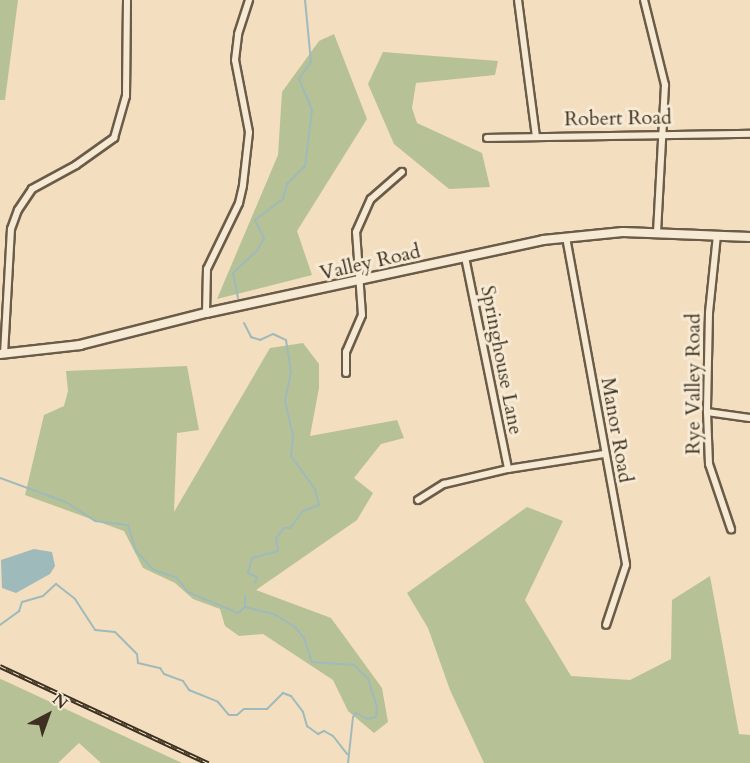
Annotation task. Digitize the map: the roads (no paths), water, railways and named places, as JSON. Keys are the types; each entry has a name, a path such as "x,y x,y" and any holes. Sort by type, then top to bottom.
{"main road":[{"name":"Valley Road","path":"2,354 80,345 206,313 566,237 657,233 750,237"}],"street":[{"path":"2,354 11,229 18,210 32,189 76,165 114,138 126,96 127,0"},
{"path":"206,313 207,269 239,203 243,185 249,132 235,60 238,34 249,0"},
{"path":"518,0 536,136"},
{"path":"644,0 665,85 657,233"},
{"name":"Robert Road","path":"486,138 664,133 750,134"},
{"path":"346,373 346,352 362,315 356,232 372,200 402,172"},
{"name":"Rye Valley Road","path":"717,236 709,313 707,412 710,464 731,529"},
{"name":"Manor Road","path":"566,237 626,565 606,625"},
{"name":"Springhouse Lane","path":"465,258 508,469"},
{"path":"707,412 750,417"},
{"path":"418,500 444,484 508,469 604,454"}],"water":[{"path":"34,549 52,552 55,566 50,574 16,593 2,588 1,560"}],"waterway":[{"path":"238,298 233,273 257,251 264,238 255,220 283,199 287,184 305,166 312,110 299,79 311,62 305,0"},
{"path":"244,323 251,337 260,340 273,334 286,340 291,372 285,401 293,437 291,456 315,489 319,505 303,511 290,528 284,528 276,538 278,551 252,558 248,573 257,577 255,583"},
{"path":"0,478 66,502 95,521 128,525 136,551 154,570 177,578 188,592 238,613 245,607"},
{"path":"0,625 19,611 22,602 43,596 56,584 75,599 95,630 115,632 137,654 138,663 160,668 164,674 183,681 189,690 218,702 229,715 237,715 244,709 267,709 283,693 291,696 303,712 307,726 318,734 324,731 333,736 347,754"},
{"path":"245,596 245,607"},
{"path":"245,607 274,614 295,627 304,638 312,662 354,665 368,679 377,706 376,717 367,719 356,713 353,717 348,763"}],"railway":[{"path":"0,666 208,763"}]}
